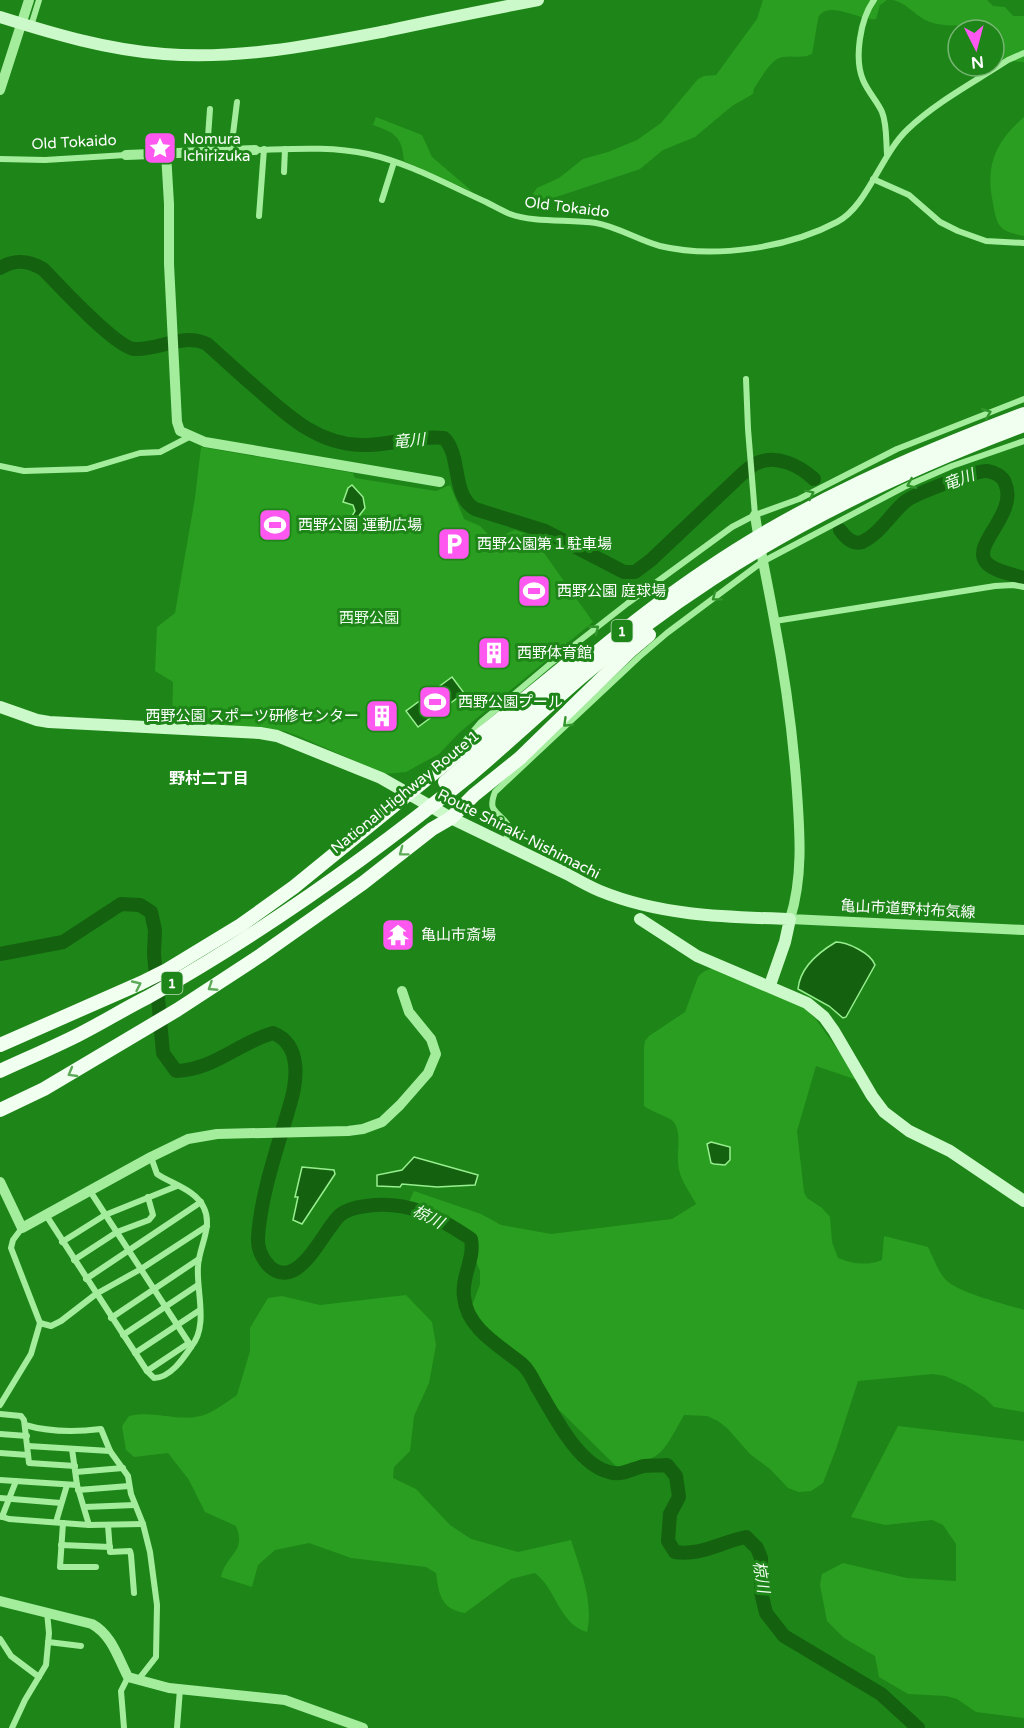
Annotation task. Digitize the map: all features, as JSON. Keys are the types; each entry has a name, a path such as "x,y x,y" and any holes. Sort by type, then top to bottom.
{"highway":[{"name":"National Highway Route 1","path":"737,556 808,509 888,469 1024,414"},
{"name":"National Highway Route 1","path":"0,1071 93,1027 181,978 245,930 267,924 417,806 611,640 676,590 737,556 891,478 1024,424"},
{"path":"0,1045 84,1009 245,930 294,887 411,795 459,752 575,658 718,555 737,556 735,569 630,651 520,758 474,795 261,955 122,1044 44,1089 0,1110"}],"main road":[{"path":"0,17 60,36 132,50 164,54 215,55 300,48 538,0"},
{"name":"Route Shiraki-Nishimachi","path":"0,707 49,722 250,732 277,736 360,769 584,884 630,902 668,911 699,915 790,919"},
{"path":"640,919 697,956 807,1003 824,1017 843,1044 877,1104 892,1119 909,1131 950,1151 1024,1201"},
{"path":"770,986 790,919"}],"street":[{"path":"0,90 28,0"},
{"path":"31,27 39,0"},
{"path":"874,0 862,29 861,74 869,93 882,112 887,154"},
{"name":"Old Tokaido","path":"0,159 45,160 231,150 343,150 370,154 423,173 510,214 611,226 649,242 684,250 745,249 776,245 802,237 847,217 887,154 908,129 1008,60 1024,54"},
{"path":"231,150 237,102"},
{"path":"207,151 210,109"},
{"path":"284,172 285,149"},
{"path":"259,150 259,216"},
{"path":"166,153 174,371 177,422 180,431 205,442 440,482"},
{"path":"382,200 394,162"},
{"path":"873,179 909,195 940,222 958,231 986,241 1024,243"},
{"path":"746,379 755,515 775,621 795,761 800,823 800,868 797,897 790,919"},
{"path":"459,752 481,722 550,664 628,603 732,528 755,515 799,499 897,449 1024,399"},
{"path":"0,465 24,471 87,469 140,453 160,452 191,436"},
{"path":"506,844 508,825 493,810 492,800 495,792 666,633 762,560 904,487 952,466 1024,441"},
{"path":"775,621 995,586 1024,587"},
{"name":"亀山市道野村布気線","path":"790,919 1024,930"},
{"path":"0,1405 31,1354 40,1323 11,1248 13,1240 22,1228 151,1157 188,1140 217,1134 356,1130 382,1122 428,1073 434,1059 435,1048 431,1039 409,1012 402,991"},
{"path":"147,1371 198,1338 199,1259 207,1226 207,1214 201,1202 189,1191 157,1174 151,1157"},
{"path":"0,1182 22,1228"},
{"path":"63,1242 105,1215 177,1186"},
{"path":"90,1191 190,1345"},
{"path":"74,1260 117,1232 149,1220 153,1215 148,1197"},
{"path":"86,1279 201,1202"},
{"path":"46,1215 111,1318 154,1378 159,1378 177,1365 190,1345"},
{"path":"40,1323 51,1326 61,1321 96,1294 141,1269 207,1226"},
{"path":"111,1318 199,1259"},
{"path":"123,1335 198,1285"},
{"path":"135,1353 200,1310"},
{"path":"0,1414 21,1416 27,1436 29,1463 75,1469 123,1468"},
{"path":"25,1425 79,1431 102,1429 110,1451 128,1476 135,1506 143,1524 154,1584 157,1635 156,1657 121,1691 124,1728"},
{"path":"0,1434 27,1436"},
{"path":"28,1446 110,1451"},
{"path":"72,1449 78,1488 90,1525"},
{"path":"0,1454 27,1455"},
{"path":"0,1480 67,1485 78,1488 129,1486"},
{"path":"16,1481 1,1517 90,1525 143,1524"},
{"path":"56,1522 67,1485"},
{"path":"0,1498 61,1503"},
{"path":"86,1507 135,1506"},
{"path":"63,1523 60,1567 96,1567"},
{"path":"108,1525 110,1552 130,1551 134,1593"},
{"path":"62,1545 110,1547"},
{"path":"0,1601 100,1628 112,1643 133,1679 152,1685 180,1689 285,1700 363,1728"},
{"path":"12,1728 46,1665 47,1612"},
{"path":"0,1639 11,1656 39,1677"},
{"path":"48,1642 81,1646"},
{"path":"177,1728 180,1689"}],"green space":[{"path":"763,0 887,0 880,5 876,19 839,11 824,12 819,16 812,54 783,57 774,61 754,88 753,94 732,106 695,137 663,150 640,169 553,198 536,199 532,195 537,188 559,178 583,159 637,140 661,123 698,79 716,75 757,19"},
{"path":"893,0 987,0 993,6 1005,7 1013,16 1024,16 1024,62 1006,61 1006,18 946,18 946,25 942,25 921,18"},
{"path":"376,117 422,135 432,157 473,192 404,161 401,146 396,137 387,130 373,125"},
{"path":"1024,117 1024,236 1005,230 998,223 990,177 999,145"},
{"name":"西野公園","path":"201,447 353,473 355,478 436,491 450,485 464,519 480,526 493,539 515,530 532,536 593,622 460,732 439,754 406,772 385,774 284,731 172,725 173,682 155,671 157,627 175,613 195,498"},
{"path":"719,967 801,1005 815,1018 860,1081 816,1066 797,1131 804,1192 807,1198 822,1208 830,1217 832,1242 838,1258 860,1264 882,1260 884,1236 928,1247 941,1273 952,1285 983,1298 1024,1310 1024,1412 994,1407 965,1385 945,1376 933,1374 858,1381 823,1483 811,1491 799,1492 788,1488 770,1469 750,1454 727,1428 707,1416 684,1415 660,1453 644,1461 617,1467 557,1408 543,1389 508,1352 479,1328 472,1306 480,1284 480,1271 471,1249 435,1218 408,1204 414,1191 481,1214 501,1225 551,1234 672,1219 696,1204 680,1174 676,1125 670,1119 644,1106 644,1047 649,1036 685,1012 698,977 707,970"},
{"path":"406,1295 432,1322 436,1345 429,1383 414,1416 410,1451 394,1467 393,1478 416,1489 450,1525 471,1539 518,1552 571,1540 587,1597 589,1620 587,1632 570,1622 548,1588 535,1573 511,1579 465,1613 446,1604 438,1588 436,1573 426,1567 351,1558 309,1543 275,1550 258,1565 252,1587 221,1577 239,1542 236,1526 205,1512 189,1480 168,1453 134,1457 126,1450 122,1426 129,1416 149,1414 190,1418 209,1413 237,1395 250,1351 250,1328 268,1298 282,1296 320,1305"},
{"path":"898,1426 1024,1441 1024,1718 976,1712 957,1699 946,1696 908,1694 879,1677 875,1656 844,1638 827,1621 820,1585 822,1574 843,1563 907,1578 956,1581 956,1544 943,1525 932,1520 885,1525 851,1517"}],"shaded area":[{"path":"352,485 363,497 365,508 355,523 351,518 355,511 353,505 343,502 348,488"},
{"name":"西野公園プール","path":"452,677 464,693 418,727 406,711"},
{"path":"836,942 858,949 869,956 875,965 846,1017 843,1018 829,1006 798,989 802,974 811,961"},
{"path":"711,1142 730,1147 730,1160 725,1165 711,1163 707,1144"},
{"path":"414,1157 478,1175 475,1185 377,1186 377,1175 402,1170"},
{"path":"302,1167 334,1170 335,1174 302,1224 293,1220 298,1197 295,1197"}],"waterway":[{"name":"竜川","path":"0,268 11,263 22,262 43,269 101,327 134,349 189,340 207,344 295,421 332,440 346,444 371,445 423,438 444,438 450,446 463,495 475,509 545,531 624,572 635,572 651,560 755,464 772,460 788,463 814,479"},
{"name":"竜川","path":"840,530 852,541 862,542 880,529 906,501 959,478 987,471 1002,478 1008,494 1002,515 983,552 984,559 996,569 1024,578"},
{"name":"椋川","path":"0,954 63,942 121,904 140,905 151,912 155,930 154,954 163,1053 176,1071 202,1066 260,1037 273,1033 283,1039 293,1055 295,1076 292,1098 262,1204 258,1243 266,1262 282,1273 296,1269 310,1255 340,1215 366,1206 395,1205 421,1212 446,1223 471,1239 471,1254 464,1282 466,1308 471,1318 486,1336 527,1369 558,1423 586,1459 597,1467 614,1473 622,1473 644,1466 667,1465 676,1476 679,1497 670,1514 668,1541 675,1552 694,1552 746,1537 757,1548 761,1558 761,1592 766,1613 784,1636 881,1694 918,1728"}],"place":[{"name":"Nomura Ichirizuka","path":"160,148"},
{"name":"西野公園 運動広場","path":"275,525"},
{"name":"西野公園第１駐車場","path":"454,544"},
{"name":"西野公園 庭球場","path":"534,591"},
{"name":"西野体育館","path":"494,653"},
{"name":"西野公園プール","path":"435,702"},
{"name":"西野公園 スポーツ研修センター","path":"382,716"},
{"name":"亀山市斎場","path":"398,935"}],"district":[{"name":"野村二丁目","path":"209,779"}]}
